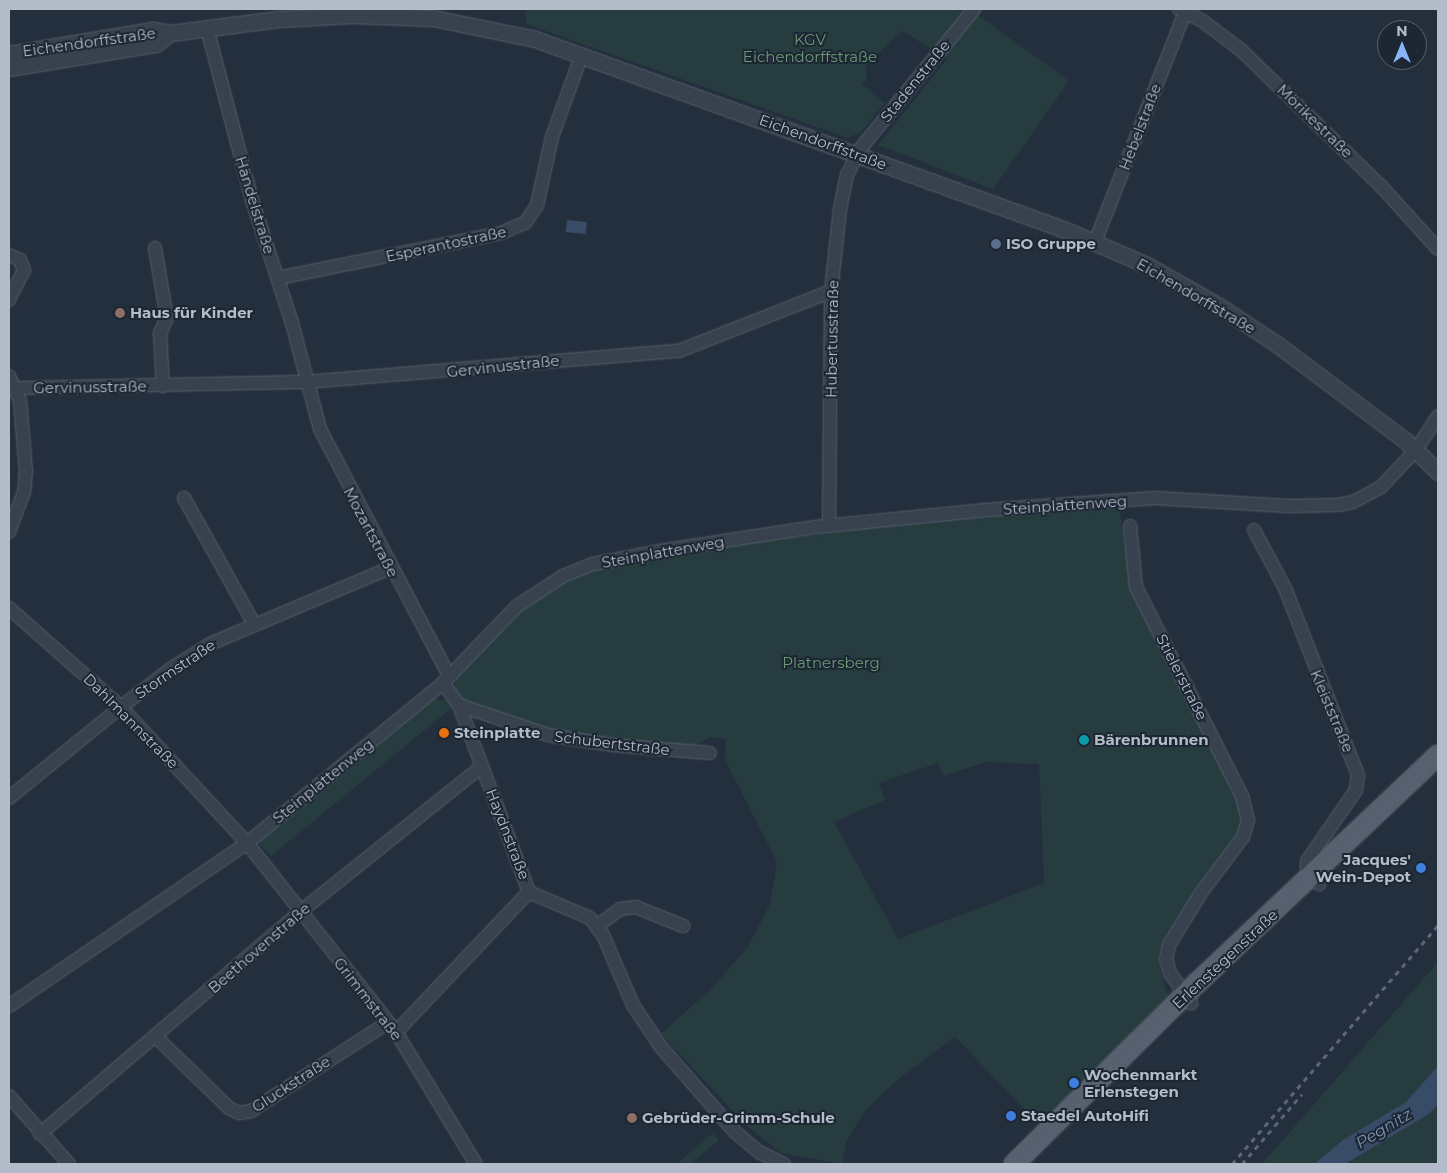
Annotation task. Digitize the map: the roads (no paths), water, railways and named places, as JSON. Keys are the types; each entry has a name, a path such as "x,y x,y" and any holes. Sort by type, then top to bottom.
{"main road":[{"name":"Erlenstegenstraße","path":"1315,880 1399,789 1438,755"},
{"name":"Erlenstegenstraße","path":"1014,1164 1315,880 1438,768"},
{"name":"Erlenstegenstraße","path":"1028,1164 1188,1000"}],"street":[{"name":"Stadenstraße","path":"856,154 974,9"},
{"name":"Hebelstraße","path":"1095,242 1182,10"},
{"name":"Mörikestraße","path":"1182,10 1223,34 1242,51 1381,186 1438,249"},
{"name":"Eichendorffstraße","path":"9,54 154,30 170,33 321,16 419,17 495,28 582,54 856,154 1095,242 1155,269 1237,317 1416,450 1438,472"},
{"name":"Händelstraße","path":"208,28 253,204 278,278 306,382"},
{"name":"Eichendorffstraße","path":"9,68 156,44 170,33"},
{"name":"Esperantostraße","path":"278,278 501,233 525,223 537,205 552,137 582,54"},
{"name":"Hubertusstraße","path":"829,526 831,291 840,210 847,175 856,154"},
{"name":"Gervinusstraße","path":"155,248 167,318 160,333 163,386"},
{"path":"9,255 20,260 24,270 9,300"},
{"name":"Gervinusstraße","path":"16,388 306,382 679,351 831,291"},
{"path":"9,376 16,388 23,418 26,470 22,499 9,532"},
{"name":"Mozartstraße","path":"306,382 328,447 446,679"},
{"path":"1416,450 1438,416"},
{"name":"Eichendorffstraße","path":"1416,450 1438,460"},
{"name":"Steinplattenweg","path":"9,1006 247,843 446,679 517,606 563,576 625,557 829,526 1155,498 1288,506 1338,505 1353,502 1381,487 1416,450"},
{"path":"184,498 254,624"},
{"name":"Stielerstraße","path":"1130,526 1136,587 1242,796 1248,820 1243,837 1201,893 1169,945 1168,969 1188,1000"},
{"name":"Kleiststraße","path":"1254,530 1285,588 1358,775 1356,790 1307,861 1315,880"},
{"name":"Stormstraße","path":"9,798 121,707 172,668 210,644 390,568"},
{"name":"Dahlmannstraße","path":"9,608 121,707 247,843"},
{"name":"Haydnstraße","path":"396,1032 530,892 460,705 446,679"},
{"name":"Schubertstraße","path":"460,705 548,735 613,745 710,753"},
{"name":"Beethovenstraße","path":"40,1134 156,1037 300,912 482,766"},
{"name":"Grimmstraße","path":"247,843 396,1032 472,1163"},
{"path":"530,892 582,912 597,926 633,1005 654,1039 734,1132 770,1162 784,1164"},
{"path":"597,926 620,909 636,906 683,926"},
{"name":"Gluckstraße","path":"156,1037 229,1108 239,1114 251,1111 387,1022"},
{"path":"9,1096 66,1163"}],"water":[{"path":"567,220 587,222 586,234 566,232"},
{"name":"Pegnitz","path":"1438,1066 1438,1105 1427,1115 1345,1164 1314,1164 1343,1140 1406,1102"}],"tram line":[{"path":"1019,1164 1191,992 1413,779 1438,759"}],"railway":[{"path":"1232,1164 1438,925"},
{"path":"1242,1164 1302,1094"}],"place":[{"name":"ISO Gruppe","path":"996,244"},
{"name":"Haus für Kinder","path":"120,313"},
{"name":"Steinplatte","path":"444,733"},
{"name":"Bärenbrunnen","path":"1084,740"},
{"name":"Jacques' Wein-Depot","path":"1421,868"},
{"name":"Wochenmarkt Erlenstegen","path":"1074,1083"},
{"name":"Staedel AutoHifi","path":"1011,1116"},
{"name":"Gebrüder-Grimm-Schule","path":"632,1118"}],"park label":[{"name":"KGV Eichendorffstraße","path":"810,48"},
{"name":"Platnersberg","path":"831,663"}]}
